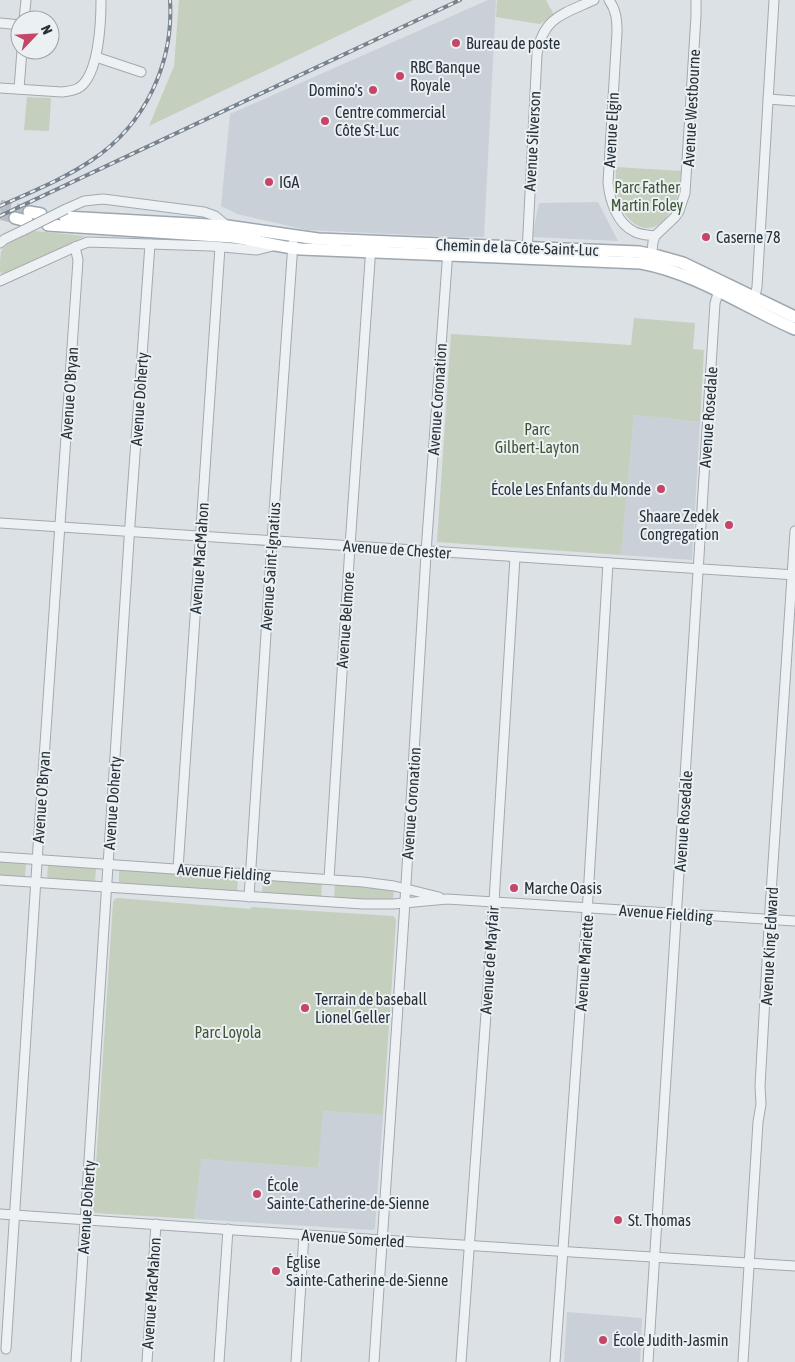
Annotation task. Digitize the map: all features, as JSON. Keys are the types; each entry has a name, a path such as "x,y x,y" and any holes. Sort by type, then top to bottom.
{"main road":[{"name":"Chemin de la Côte-Saint-Luc","path":"66,213 227,226 371,247"},
{"path":"24,220 41,214"},
{"name":"Chemin de la Côte-Saint-Luc","path":"48,225 233,237 258,240 274,246 292,248 371,247 527,253 610,250 651,260 683,263 720,287 753,303 795,330"},
{"name":"Chemin de la Côte-Saint-Luc","path":"753,303 795,317"}],"street":[{"path":"0,88 62,92 81,86 90,75 96,57 100,29 101,0"},
{"name":"Avenue Silverson","path":"527,253 537,54 542,34 554,20 594,0"},
{"name":"Avenue Elgin","path":"608,0 615,10 617,20 609,192 611,201 625,225 636,233 655,236"},
{"name":"Avenue Westbourne","path":"655,236 675,217 685,193 696,0"},
{"path":"753,303 757,287 774,0"},
{"path":"96,57 141,72"},
{"path":"19,89 21,60"},
{"path":"768,99 795,101"},
{"name":"Chemin de la Côte-Saint-Luc","path":"0,243 24,220 66,213 84,201 102,199 204,212 215,216 227,226"},
{"name":"Avenue Saint-Ignatius","path":"249,896 293,236"},
{"path":"651,260 655,236"},
{"name":"Chemin de la Côte-Saint-Luc","path":"0,281 88,242 258,250 274,246"},
{"name":"Avenue Doherty","path":"76,1362 150,244"},
{"name":"Avenue O'Bryan","path":"6,1349 78,260 75,247"},
{"name":"Avenue MacMahon","path":"178,869 220,247"},
{"name":"Avenue Belmore","path":"328,879 371,247"},
{"name":"Avenue Coronation","path":"374,1362 448,250"},
{"name":"Avenue Rosedale","path":"648,1362 715,303 720,287"},
{"name":"Avenue de Chester","path":"0,523 794,575"},
{"name":"Avenue King Edward","path":"743,1362 758,1122 761,1104 760,1086 794,575 795,531"},
{"name":"Avenue de Mayfair","path":"461,1362 494,902 515,557"},
{"name":"Avenue Mariette","path":"555,1362 587,908 608,563"},
{"name":"Avenue Fielding","path":"0,857 363,882 406,888 447,899"},
{"name":"Avenue Fielding","path":"0,880 363,904 394,904 447,899 795,921"},
{"name":"Avenue Somerled","path":"0,1214 795,1266"},
{"name":"Avenue MacMahon","path":"147,1362 156,1224"},
{"path":"219,1362 228,1229"},
{"path":"296,1362 304,1234"}],"shaded area":[{"path":"488,0 496,0 484,237 307,230 237,214 221,206 230,114"},
{"path":"598,202 618,241 532,237 539,203"},
{"name":"École Les Enfants du Monde","path":"634,415 700,422 692,560 621,555"},
{"path":"322,1111 383,1115 375,1228 373,1230 194,1219 200,1159 318,1168"},
{"name":"École Judith-Jasmin","path":"567,1312 642,1318 640,1362 564,1362"}],"green space":[{"path":"179,0 413,0 149,126 174,66"},
{"path":"497,0 546,0 554,15 540,24 496,17"},
{"path":"27,97 51,98 49,131 24,130"},
{"name":"Parc Father Martin Foley","path":"616,167 681,171 677,198 662,222 654,227 646,228 638,226 625,214 617,194"},
{"path":"35,231 85,236 7,273 3,274 0,272 3,248 16,239"},
{"name":"Parc Gilbert-Layton","path":"634,318 695,323 693,349 704,350 700,422 634,415 621,555 437,542 451,334 631,345"},
{"path":"0,860 26,863 25,878 0,878"},
{"path":"48,864 96,867 95,883 47,880"},
{"path":"119,869 238,877 237,892 119,885"},
{"path":"263,878 322,881 321,899 262,894"},
{"path":"335,882 393,890 393,899 334,900"},
{"name":"Parc Loyola","path":"118,898 251,909 251,907 393,916 396,921 383,1115 323,1111 318,1168 201,1159 194,1219 95,1213 93,1210 113,902"}],"tunnel":[{"path":"0,205 29,212"},
{"path":"0,214 15,218"}],"railway":[{"path":"0,206 81,167 111,146 127,129 141,111 161,69 167,47 170,24 170,0"},
{"path":"0,216 460,0"}],"place":[{"name":"Bureau de poste","path":"456,43"},
{"name":"RBC Banque Royale","path":"400,76"},
{"name":"Domino's","path":"373,90"},
{"name":"Centre commercial Côte St-Luc","path":"325,121"},
{"name":"IGA","path":"269,182"},
{"name":"Caserne 78","path":"706,237"},
{"name":"École Les Enfants du Monde","path":"661,489"},
{"name":"Shaare Zedek Congregation","path":"729,525"},
{"name":"Marche Oasis","path":"514,888"},
{"name":"Terrain de baseball Lionel Geller","path":"305,1008"},
{"name":"École Sainte-Catherine-de-Sienne","path":"257,1194"},
{"name":"St. Thomas","path":"618,1220"},
{"name":"Église Sainte-Catherine-de-Sienne","path":"276,1271"},
{"name":"École Judith-Jasmin","path":"603,1340"}]}
